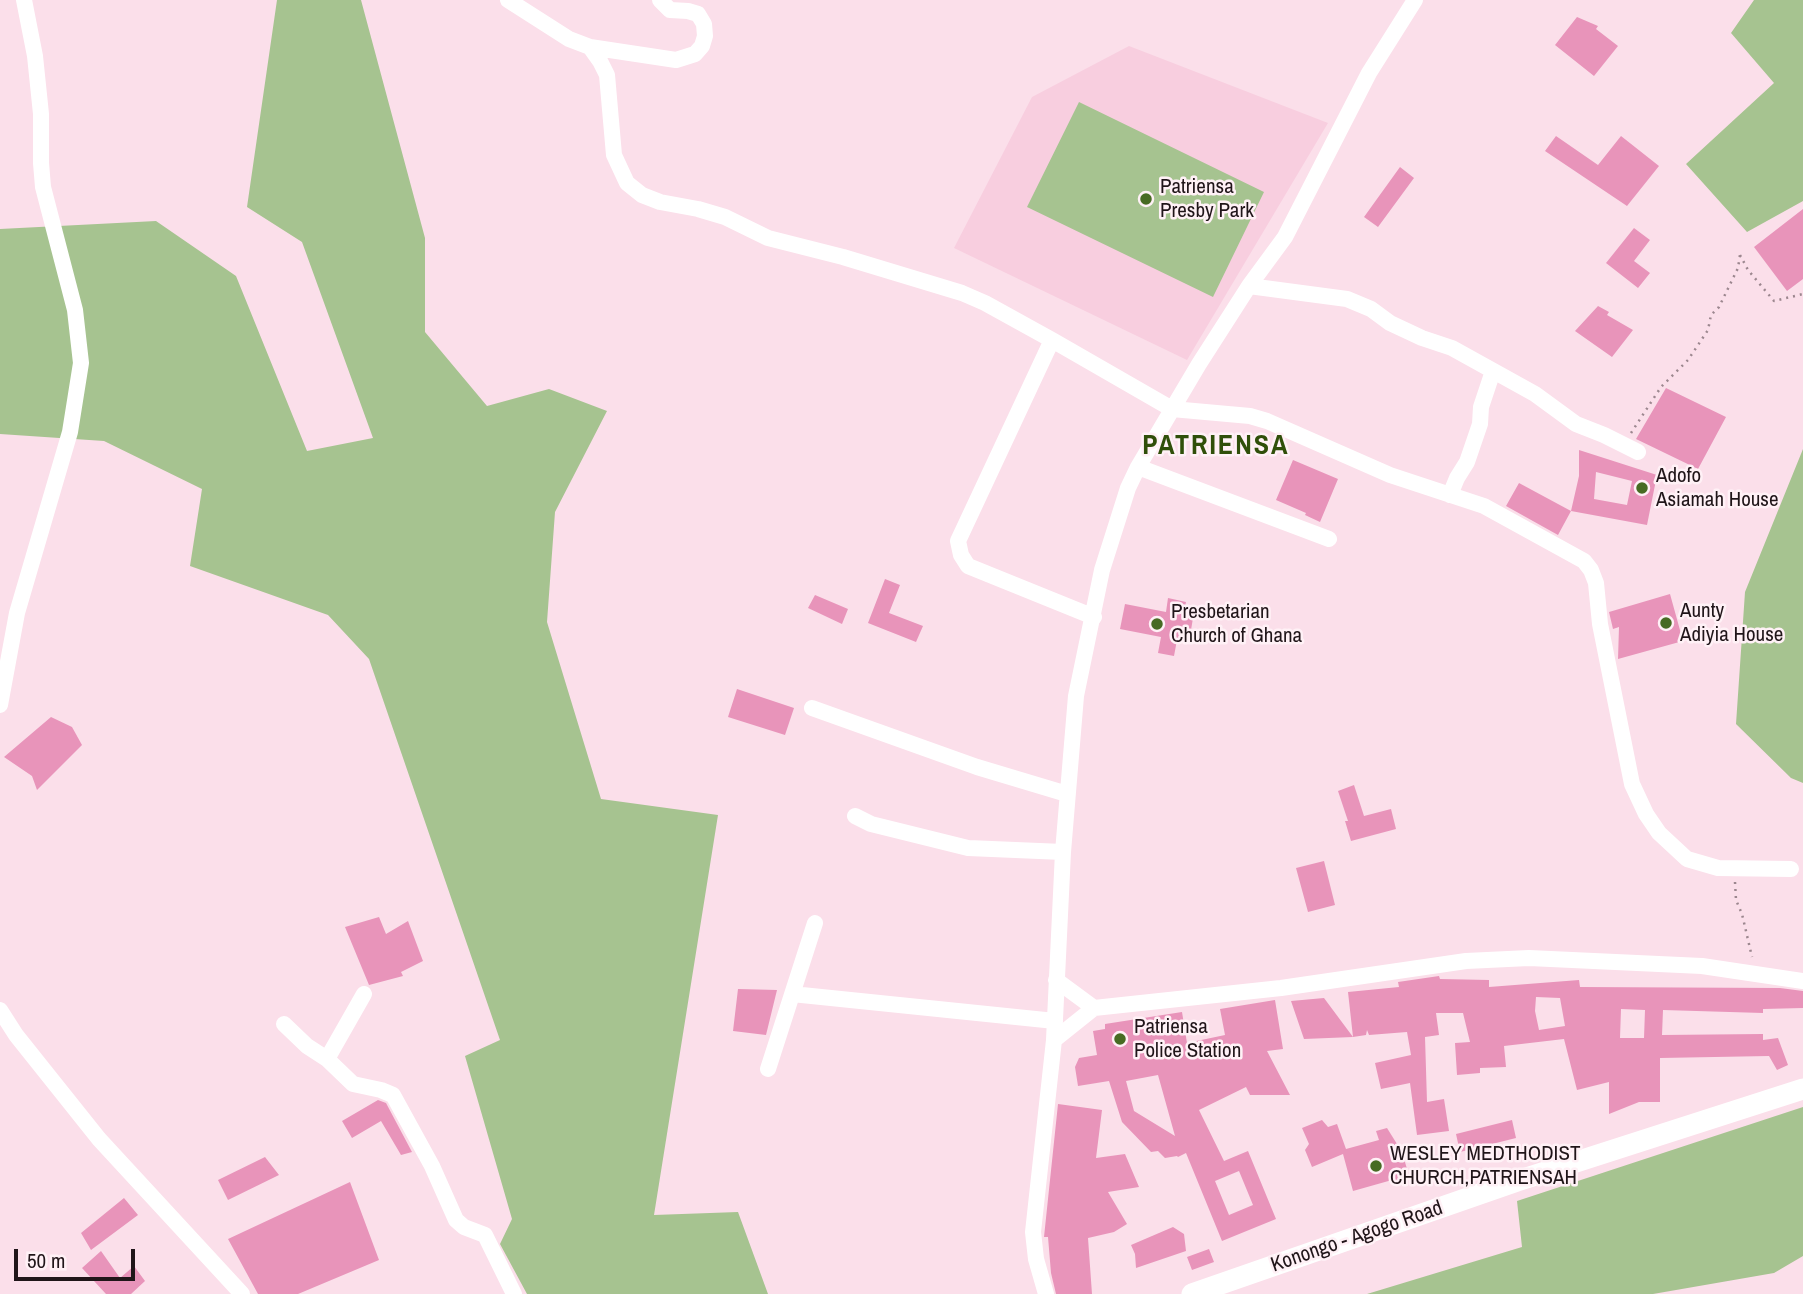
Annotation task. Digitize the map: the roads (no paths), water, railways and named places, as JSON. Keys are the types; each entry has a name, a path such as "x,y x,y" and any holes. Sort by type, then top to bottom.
{"main road":[{"name":"Konongo - Agogo Road","path":"1192,1294 1517,1181 1803,1089"}],"street":[{"path":"0,705 17,613 70,432 80,363 75,310 43,187 41,114 35,55 24,0"},
{"path":"508,0 569,38 590,47 676,60 695,54 702,46 705,36 704,24 698,14 670,10 660,0"},
{"path":"1046,1294 1036,1259 1033,1232 1054,1040 1063,852 1076,696 1102,570 1128,488 1138,467 1249,286 1285,237 1369,73 1415,0"},
{"path":"590,47 607,75 617,166 627,183 642,195 724,217 768,238 855,260 961,293 985,303 1172,409 1250,416 1267,421 1390,475 1484,506 1584,561 1596,583 1600,624 1632,784 1646,814 1659,833 1687,859 1718,868 1791,869"},
{"path":"1249,286 1347,299 1371,309 1401,328 1452,348 1535,394 1576,424 1631,448"},
{"path":"1052,340 958,541 961,555 968,566 1094,617"},
{"path":"1450,495 1471,452 1493,371"},
{"path":"1138,467 1329,539"},
{"path":"812,708 977,767 1067,794"},
{"path":"855,816 871,824 968,848 1063,852"},
{"path":"768,1069 814,923"},
{"path":"1054,1040 1094,1008 1281,988 1478,961 1529,958 1702,966 1803,981"},
{"path":"1056,980 1094,1008"},
{"path":"327,1059 364,994"},
{"path":"792,994 1055,1021"},
{"path":"0,1010 16,1035 99,1139 242,1294"},
{"path":"284,1024 353,1084 393,1095 432,1166 456,1220 464,1227 485,1235 514,1294"}],"place":[{"name":"Patriensa Presby Park","path":"1146,199"},
{"name":"Adofo Asiamah House","path":"1642,488"},
{"name":"Aunty Adiyia House","path":"1666,623"},
{"name":"Presbetarian Church of Ghana","path":"1157,624"},
{"name":"Patriensa Police Station","path":"1120,1039"},
{"name":"WESLEY MEDTHODIST CHURCH,PATRIENSAH","path":"1376,1166"}],"district":[{"name":"PATRIENSA","path":"1216,446"}]}
